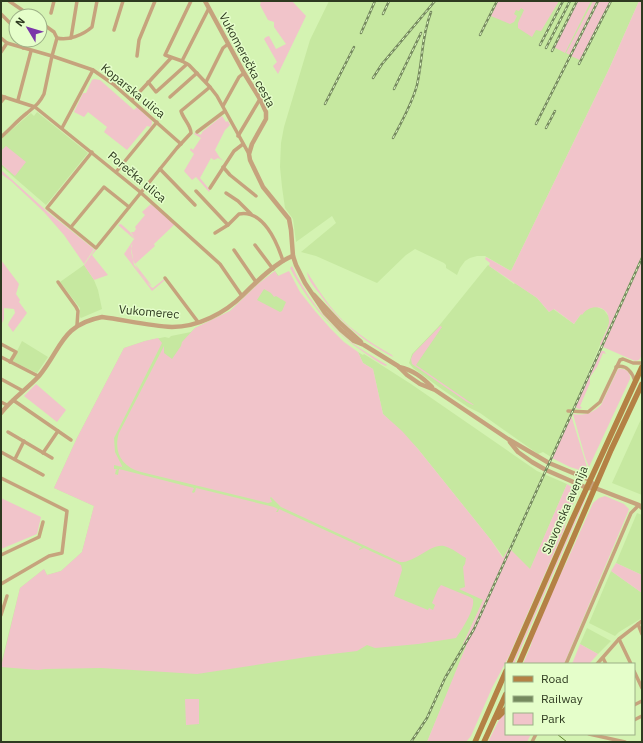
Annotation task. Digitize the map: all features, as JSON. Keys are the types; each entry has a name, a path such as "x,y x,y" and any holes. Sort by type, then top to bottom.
{"main road":[{"name":"Slavonska avenija","path":"509,663 590,480 642,367"},
{"name":"Slavonska avenija","path":"519,663 595,488 642,384"},
{"path":"475,742 505,673"},
{"path":"484,742 505,696"},
{"path":"492,725 499,714 505,710"}],"street":[{"path":"51,13 54,1"},
{"path":"71,38 77,1"},
{"path":"57,38 63,40 71,38 92,28 97,1"},
{"path":"114,30 123,1"},
{"path":"137,56 138,40 155,1"},
{"path":"191,1 165,55 187,64 206,82 223,106 249,154 250,160 263,187 289,219 293,256 296,264 310,291 325,314 354,341 364,345 398,366 410,369 424,379 435,390 508,439 549,464 590,480 595,488"},
{"name":"Vukomerečka cesta","path":"205,1 266,112 266,119 252,144 249,154"},
{"path":"12,2 20,8"},
{"path":"182,61 209,8"},
{"path":"1,137 27,112 35,107 44,94 57,38 54,32 48,28"},
{"name":"Koparska ulica","path":"1,38 7,43"},
{"path":"1,52 7,43"},
{"path":"206,82 223,48 228,44"},
{"name":"Koparska ulica","path":"22,48 52,56 93,70 132,100 181,144"},
{"path":"18,100 31,51"},
{"path":"132,100 171,58"},
{"path":"148,82 156,92 187,64"},
{"path":"62,128 93,70"},
{"path":"170,97 197,73"},
{"path":"223,106 239,77 244,73"},
{"path":"92,152 47,208 96,248 191,133 181,111 210,87"},
{"path":"1,102 3,96"},
{"name":"Porečka ulica","path":"3,96 35,107 116,172 220,264 242,296"},
{"path":"238,136 260,100"},
{"path":"197,132 225,112"},
{"path":"116,172 157,122"},
{"path":"210,188 234,151 243,144"},
{"path":"223,167 256,196"},
{"path":"160,169 195,205"},
{"path":"71,227 104,187 129,208"},
{"path":"196,192 228,225"},
{"path":"226,192 251,214 263,222 278,246 283,261"},
{"path":"215,233 228,225 239,214 251,214"},
{"path":"255,245 272,269"},
{"path":"234,250 256,282"},
{"name":"Vukomerec","path":"1,413 38,376 67,335 78,325 102,317 171,327 189,325 218,314 229,307 272,269 293,256"},
{"path":"165,278 198,322"},
{"path":"58,282 78,311 78,325"},
{"path":"1,344 16,352 10,362"},
{"path":"1,357 38,376"},
{"path":"568,411 588,412 600,402 617,362 623,359 633,363 642,363"},
{"path":"616,367 622,366 629,370 635,381"},
{"path":"1,379 23,391"},
{"path":"13,400 71,440"},
{"path":"1,402 7,406"},
{"path":"43,452 58,431"},
{"path":"8,432 52,458"},
{"path":"508,439 518,452 532,462 587,488 595,488 641,504 631,513 566,663"},
{"path":"14,459 24,441"},
{"path":"1,452 43,475"},
{"path":"1,478 67,511 62,553 49,556 1,584"},
{"path":"1,555 38,537 43,522"},
{"path":"1,615 7,596"},
{"path":"598,663 619,639 642,621"},
{"path":"638,624 642,634"},
{"path":"619,639 631,663"},
{"path":"603,658 606,663"},
{"path":"635,673 642,688"},
{"path":"593,735 625,742"},
{"path":"612,739 613,735"}],"shaded area":[{"path":"329,1 639,1 609,69 511,271 485,256 477,256 465,261 457,275 446,268 444,263 415,249 406,255 377,283 316,256 301,252 336,223 332,216 296,242 293,219 285,208 280,167 281,143 284,127 310,40"},
{"path":"37,112 88,153 46,205 1,166 1,139 31,113 34,116"},
{"path":"84,265 94,280 102,309 81,318 80,308 60,282"},
{"path":"488,265 514,284 515,283 537,298 549,312 553,309 574,324 581,314 589,308 595,306 604,310 609,317 609,324 551,457 543,452 538,454 480,413 468,407 443,390 413,368 409,363 412,354 438,327"},
{"path":"275,271 496,573 463,644 467,646 427,742 1,742 1,664 20,588 44,569 47,575 61,571 82,552 94,506 54,488 77,438 124,348 145,341 165,337 169,338 171,336 191,332 195,328 230,311 258,284"},
{"path":"22,341 48,357 37,373 12,361"},
{"path":"358,352 363,355 364,354 411,384 537,471 567,484 530,570 508,549 504,558 418,449 383,414 373,369 363,363"},
{"path":"642,417 642,495 612,483"},
{"path":"637,513 642,515 642,575 616,563"},
{"path":"611,571 642,593 642,618 615,636 589,623"},
{"path":"587,628 611,641 598,654 580,644"}],"green space":[{"path":"261,1 292,1 306,16 278,74 273,66 277,62 264,39 269,36 276,49 286,44 274,27 274,22 268,20 260,5"},
{"path":"498,1 559,1 541,31 536,30 532,37 518,28 518,23 524,10 521,8 519,11 516,10 514,14 517,16 514,22 510,24 491,16"},
{"path":"578,1 591,1 565,53 554,47"},
{"path":"593,1 597,1 570,55 566,53"},
{"path":"599,1 610,1 580,60 571,56"},
{"path":"639,1 642,1 642,255 601,346 600,344 609,324 608,316 603,309 594,307 585,311 574,324 554,309 549,312 537,298 489,266 490,263 485,259 486,257 511,271 609,69"},
{"path":"92,80 100,80 134,110 137,107 152,121 151,127 147,126 127,150 104,132 107,127 88,112 84,117 74,112 83,93 86,93"},
{"path":"222,116 230,125 225,130 215,150 224,161 218,158 214,160 211,158 200,178 210,190 209,192 196,177 192,180 184,171 194,154 190,150 191,148 193,150 201,138 194,134 196,132 200,135"},
{"path":"6,146 26,162 15,176 1,164 1,151"},
{"path":"1,170 49,213 94,249 84,264 64,235 44,212 11,181 1,174"},
{"path":"151,204 175,224 154,244 155,246 135,264 152,286 145,280 151,287 153,288 164,279 165,280 152,291 124,254 134,239 118,225 121,224 130,232 135,240 131,232 134,232 136,229 135,227 145,215 142,212"},
{"path":"95,249 97,249 92,255 108,275 94,280 84,265"},
{"path":"1,260 19,284 16,294 20,300 19,302 27,313 13,332 8,325 15,313 14,309 4,308 4,319 1,325"},
{"path":"642,260 642,355 639,360 635,361 603,347"},
{"path":"292,266 303,287 316,306 331,324 348,340 333,327 323,317 297,281 290,268"},
{"path":"275,271 278,276 289,271 300,292 315,311 344,342 358,352 363,363 373,369 383,414 402,431 418,449 491,540 503,558 509,548 530,569 567,484 576,490 575,499 567,516 564,530 509,656 492,688 471,736 466,742 427,742 466,646 463,644 483,600 459,589 465,587 463,567 466,558 450,548 439,546 428,550 411,560 400,562 281,507 271,497 272,502 268,503 141,472 134,470 121,458 117,446 119,433 164,346 164,353 172,359 182,342 195,328 230,311 258,284","holes":["264,289 271,293 274,297 276,296 286,302 282,311 280,312 257,300"]},
{"path":"307,272 323,297 350,327 393,357 361,337 343,322 313,286"},
{"path":"440,326 442,327 416,365 474,405 467,402 412,364 411,359 413,354"},
{"path":"158,338 162,343 114,438 115,452 122,466 114,465 114,469 118,469 116,470 115,474 118,475 119,469 194,488 193,493 195,492 196,488 274,507 278,509 276,512 278,512 279,509 362,547 359,550 364,548 401,565 402,570 394,596 428,610 429,608 433,610 435,605 432,603 441,585 470,597 473,599 472,608 468,619 456,638 418,644 375,648 367,645 357,651 197,674 101,668 38,670 1,667 20,588 44,569 47,575 61,571 82,552 94,506 54,488 77,438 124,348"},
{"path":"348,340 387,365 386,366"},
{"path":"600,351 604,351 606,354 603,353 597,367 590,377 590,383 580,406 582,408 579,409 575,407"},
{"path":"618,369 627,371 630,374 630,379 589,467 573,414 581,415 588,413 601,405"},
{"path":"36,384 66,410 57,422 24,396"},
{"path":"571,415 587,467 587,469 583,471 570,467 552,458"},
{"path":"605,496 624,504 629,509 564,663 523,663 531,645 534,632 557,581 593,503 599,498"},
{"path":"1,498 41,517 37,534 1,549"},
{"path":"584,499 585,500 514,663 512,663"},
{"path":"616,563 642,575 642,593 611,571"},
{"path":"580,644 598,654 590,663 572,663"},
{"path":"185,699 199,699 199,724 186,725"},
{"path":"505,711 505,735 530,735 527,742 488,742"}],"waterway":[{"path":"558,735 567,742"}],"railway":[{"path":"361,33 375,1"},
{"path":"383,14 389,1"},
{"path":"373,78 382,64 435,1"},
{"path":"480,35 497,1"},
{"path":"540,45 563,1"},
{"path":"546,48 570,1"},
{"path":"552,51 577,1"},
{"path":"536,124 598,1"},
{"path":"579,64 611,1"},
{"path":"393,138 415,92 425,31 431,12"},
{"path":"394,89 421,33"},
{"path":"325,104 354,47"},
{"path":"546,128 555,111"},
{"path":"411,742 427,718 445,678 474,629 642,258"}]}
